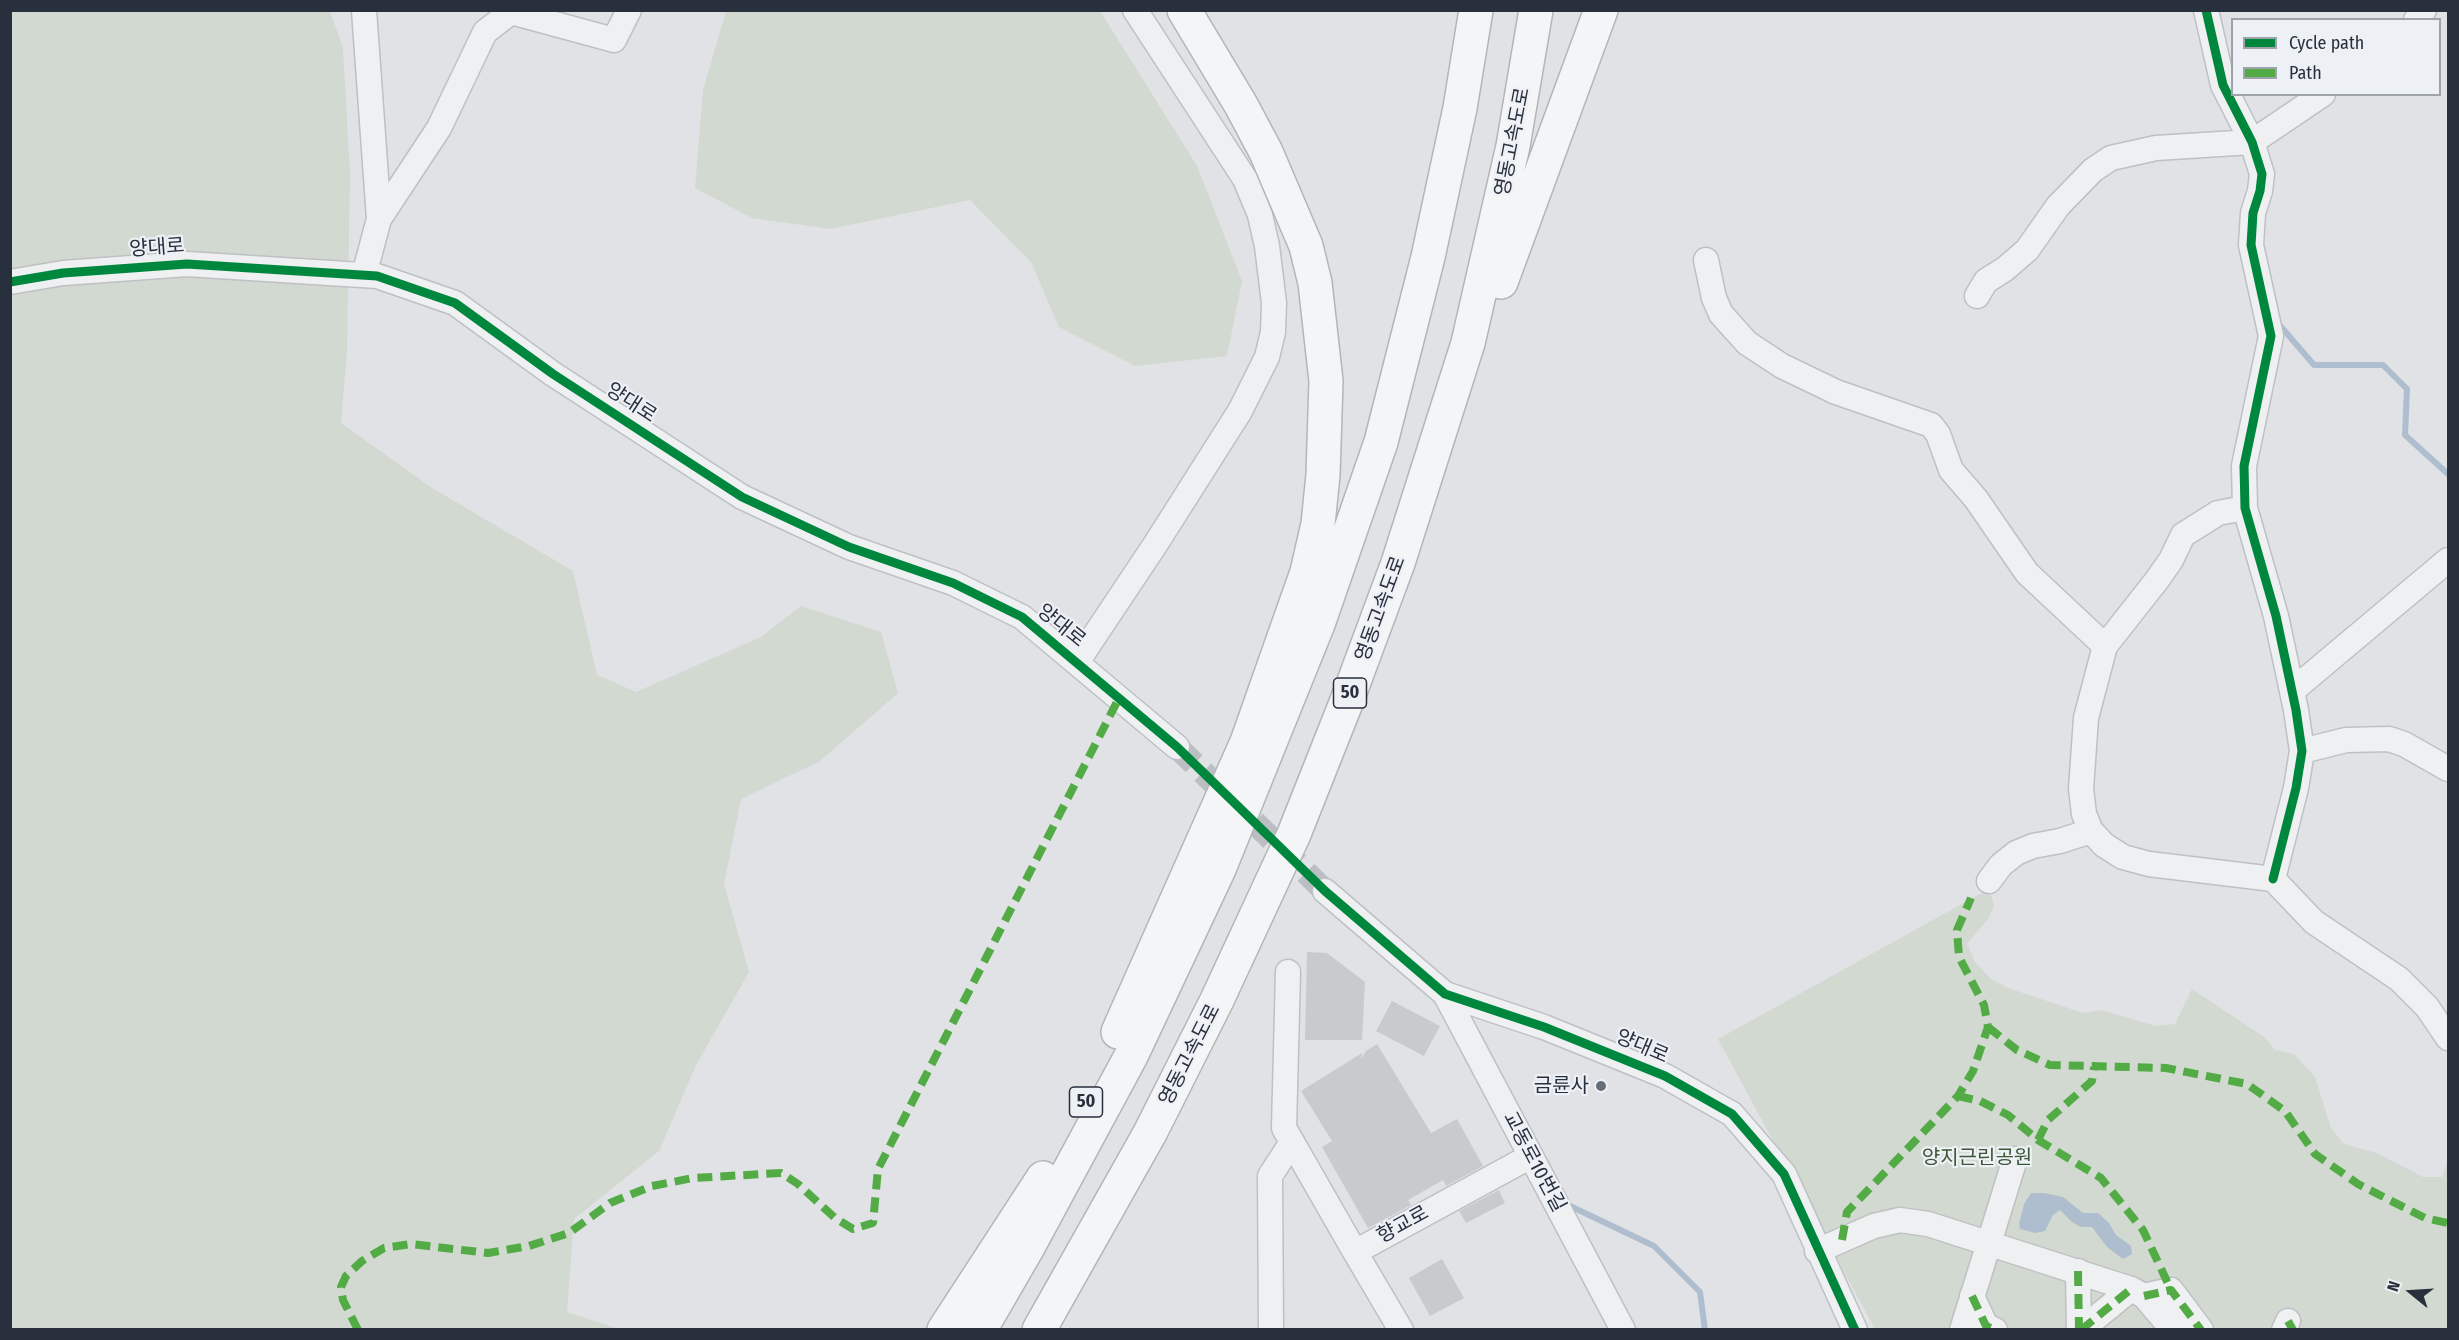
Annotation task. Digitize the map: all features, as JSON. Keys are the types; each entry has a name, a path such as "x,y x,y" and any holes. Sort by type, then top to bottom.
{"highway":[{"path":"1089,1097 1247,742 1307,572 1318,525 1323,475 1326,381 1315,284 1306,246 1266,152 1241,105 1184,10"},
{"name":"50","path":"980,1329 1028,1246 1131,1056 1219,869 1318,624 1381,442 1431,245 1460,108 1476,10"},
{"name":"영동고속도로","path":"1039,1329 1150,1133 1217,1000 1294,834 1347,703 1398,563 1468,343 1513,146 1536,10"},
{"path":"1398,563 1601,10"},
{"name":"50","path":"944,1329 1038,1187 1219,869"}],"street":[{"path":"364,10 379,219"},
{"path":"364,275 379,219 439,128 485,32 511,12 614,40 629,10"},
{"path":"1077,662 1161,536 1240,411 1267,357 1273,332 1274,303 1267,246 1260,214 1245,179 1135,10"},
{"path":"2206,10 2223,85 2252,142 2262,174 2260,191 2253,213 2251,245 2271,336 2244,466 2245,508 2276,616 2302,751 2296,788 2273,879"},
{"path":"1977,296 1986,281 2005,269 2027,250 2058,206 2093,170 2111,158 2156,148 2252,142 2320,96"},
{"path":"1706,260 1714,298 1721,314 1747,343 1782,366 1836,392 1920,419 1931,425 1938,434 1951,470 1988,516 2027,573 2105,646"},
{"name":"양대로","path":"10,282 63,273 187,264 377,276 455,303 554,374 742,496 849,547 963,588 1022,617 1177,747"},
{"path":"2245,508 2218,513 2183,535 2157,580 2105,646 2086,718 2082,789 2084,814 2091,831 2104,845 2123,857 2149,864 2273,879 2314,922 2399,979 2427,1008 2448,1038"},
{"path":"2292,691 2448,560"},
{"path":"2302,751 2346,740 2389,740 2404,744 2448,769"},
{"path":"1989,881 2001,865 2016,853 2032,846 2060,841 2091,831"},
{"name":"양대로","path":"1325,891 1445,994 1544,1027 1665,1076 1732,1114 1784,1174 1817,1251 1855,1329"},
{"path":"1287,972 1284,1128 1355,1252"},
{"name":"교동로10번길","path":"1445,994 1623,1329"},
{"path":"1271,1329 1270,1176 1292,1143"},
{"name":"향교로","path":"1401,1329 1355,1252 1531,1156"},
{"path":"1962,1329 2015,1159"},
{"path":"1817,1251 1874,1226 1900,1220 1928,1224 2138,1292 2171,1290 2201,1329"},
{"path":"2078,1271 2080,1329"},
{"path":"2080,1329 2138,1292"},
{"path":"2138,1292 2173,1329"},
{"path":"1972,1296 1986,1326 1995,1329"}],"green space":[{"path":"10,11 330,11 343,48 350,174 347,351 341,423 432,488 573,571 597,675 636,692 761,637 801,606 881,632 898,693 820,761 741,799 724,884 749,972 696,1065 659,1151 574,1219 567,1312 619,1329 11,1329"},
{"path":"726,11 1100,11 1197,166 1242,281 1227,356 1135,366 1059,327 1031,262 970,200 830,229 752,218 695,188 703,90"},
{"name":"양지근린공원","path":"1989,889 1994,905 1988,919 1967,944 1975,962 1992,980 2011,989 2083,1013 2101,1010 2156,1026 2175,1024 2192,989 2264,1037 2275,1050 2294,1054 2315,1077 2331,1128 2344,1144 2377,1153 2423,1177 2442,1177 2448,1161 2448,1329 1875,1329 1718,1039"}],"water":[{"path":"2031,1193 2063,1197 2083,1213 2098,1213 2109,1223 2116,1235 2131,1246 2132,1254 2123,1259 2107,1247 2092,1227 2081,1227 2060,1210 2053,1215 2045,1231 2035,1233 2020,1229 2024,1204"}],"building":[{"path":"1307,952 1327,953 1365,982 1362,1040 1305,1040"},
{"path":"1392,1001 1440,1026 1424,1056 1376,1031"},
{"path":"1377,1044 1431,1133 1457,1119 1483,1166 1446,1186 1443,1180 1408,1200 1411,1205 1368,1228 1322,1147 1332,1141 1301,1091 1362,1053 1361,1059 1366,1051"},
{"path":"1499,1190 1505,1203 1466,1223 1459,1211"},
{"path":"1442,1259 1464,1298 1430,1316 1409,1278"}],"waterway":[{"path":"2277,322 2314,365 2383,365 2407,389 2405,435 2448,474"},
{"path":"1568,1205 1654,1246 1700,1292 1705,1330"}],"tunnel":[{"path":"1177,747 1325,891"}],"marked path":[{"path":"358,1330 343,1300 341,1287 346,1276 362,1261 384,1248 411,1244 488,1253 529,1246 569,1233 610,1203 652,1186 693,1178 781,1173 798,1184 835,1218 853,1229 873,1223 878,1169 1119,698"},
{"path":"1842,1240 1847,1212 1958,1096 1973,1071 1988,1027 1984,1005 1959,957 1957,930 1971,898"},
{"path":"1988,1027 2017,1050 2050,1065 2166,1068 2247,1084 2285,1111 2315,1154 2358,1184 2425,1218 2448,1223"},
{"path":"2038,1140 2048,1120 2092,1081 2094,1067"},
{"path":"1958,1096 1980,1101 2008,1115 2038,1140 2101,1178 2143,1230 2171,1290"},
{"path":"2078,1271 2079,1330"},
{"path":"2081,1330 2131,1289"},
{"path":"2144,1296 2171,1290 2201,1330"},
{"path":"1972,1296 1986,1326 1995,1330"},
{"path":"2288,1321 2293,1330"}],"cycle path":[{"path":"2206,10 2223,85 2252,142 2262,174 2260,191 2253,213 2251,245 2271,336 2244,466 2245,508 2276,616 2296,710 2302,751 2296,788 2273,879"},
{"path":"10,282 63,273 187,264 377,276 455,303 553,374 742,497 849,547 953,583 1022,617 1177,747 1325,891 1445,994 1544,1027 1665,1076 1732,1114 1784,1174 1855,1330"}],"place":[{"name":"금륜사","path":"1601,1086"}]}
